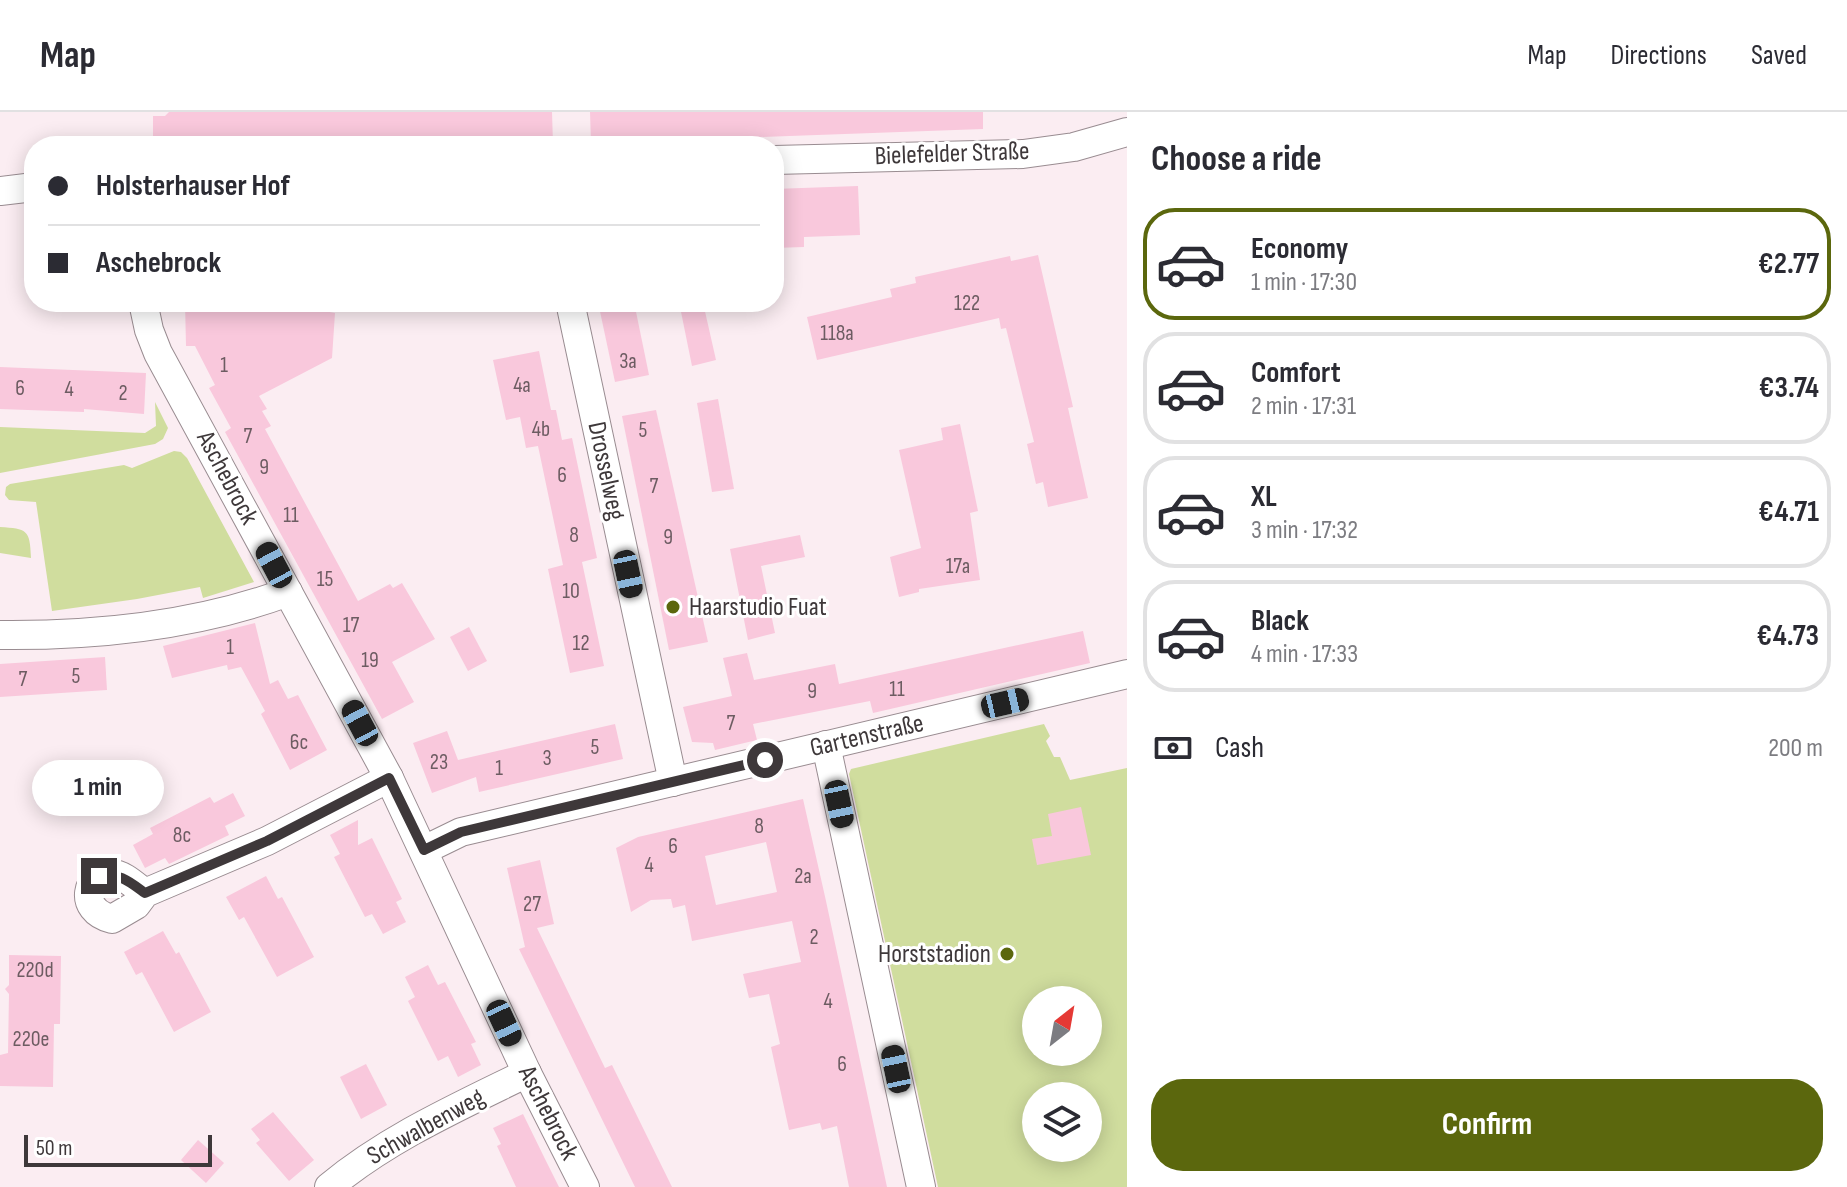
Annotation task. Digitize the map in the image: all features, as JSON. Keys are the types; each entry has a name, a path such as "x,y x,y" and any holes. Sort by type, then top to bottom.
{"street":[{"name":"Bielefelder Straße","path":"784,160 1023,154 1074,147 1127,132"},
{"path":"0,191 24,188"},
{"name":"Aschebrock","path":"145,312 158,353 389,778 527,1073 585,1187"},
{"name":"Drosselweg","path":"572,312 673,782"},
{"path":"0,635 41,636 149,627 195,620 288,592"},
{"name":"Gartenstraße","path":"424,850 461,832 1127,674"},
{"path":"826,745 921,1187"},
{"path":"145,893 267,841 389,778"},
{"name":"Schwalbenweg","path":"329,1187 412,1130 527,1073"}],"green space":[{"path":"155,402 168,428 163,439 155,444 0,473 0,427 145,433 156,426"},
{"path":"174,451 181,452 187,458 254,582 203,598 200,587 52,611 36,502 9,500 5,495 6,487 124,465 132,468"},
{"path":"0,527 25,532 30,541 31,558 0,553"},
{"name":"Horststadion","path":"1044,724 1050,736 1046,741 1054,757 1060,757 1070,780 1127,768 1127,1187 938,1187 849,774 851,769"}],"building":[{"path":"169,112 552,112 553,136 153,136 153,116 165,116"},
{"path":"590,112 983,112 983,129 784,136 591,136"},
{"path":"858,186 860,235 804,237 804,247 784,248 784,189"},
{"path":"1038,255 1073,407 1068,408 1088,498 1048,507 1043,482 1036,484 1027,444 1034,442 1006,328 1001,329 999,318 817,360 807,317 892,297 890,289 916,283 915,277 1010,256 1011,261"},
{"path":"185,312 335,313 332,358 259,396 267,409 262,411 271,426 265,429 358,601 390,584 393,588 402,583 435,639 392,662 414,702 382,719 225,432 231,428 209,388 215,385 195,346 186,346"},
{"path":"600,312 636,312 649,375 615,382"},
{"path":"681,312 705,312 716,360 692,366"},
{"path":"539,351 551,410 556,410 562,440 572,438 597,558 582,562 604,666 570,673 548,569 563,565 538,446 526,448 520,417 506,420 493,360"},
{"path":"0,367 146,373 144,414 84,409 84,412 0,409"},
{"path":"718,399 734,489 712,492 697,403"},
{"path":"656,410 708,642 669,650 622,416"},
{"path":"960,424 978,511 970,513 980,580 919,589 919,592 899,597 890,557 921,548 899,450 943,440 941,428"},
{"path":"800,535 805,557 761,566 775,633 748,640 730,549"},
{"path":"255,623 270,684 278,680 288,699 298,695 327,750 290,770 261,714 265,711 241,667 228,670 227,665 172,678 163,646"},
{"path":"469,627 487,661 468,671 450,637"},
{"path":"1083,631 1090,663 873,713 870,701 753,724 757,740 715,750 713,743 692,742 683,707 732,696 723,658 747,653 754,680 835,664 839,684"},
{"path":"105,657 107,690 0,697 0,664"},
{"path":"615,724 623,759 479,792 476,777 432,793 413,743 447,731 458,760"},
{"path":"233,793 245,816 225,826 229,835 169,864 165,858 145,868 133,845 153,834 150,828 210,797 214,803"},
{"path":"803,799 887,1187 849,1187 837,1126 822,1130 820,1123 789,1130 771,1047 780,1044 769,994 749,998 743,974 801,962 792,921 692,941 685,905 673,908 671,899 651,900 631,912 616,848 638,837","holes":["766,842 777,892 716,905 705,856"]},
{"path":"1081,807 1091,855 1037,865 1032,839 1052,836 1048,814"},
{"path":"358,820 358,845 372,838 402,899 396,902 406,922 383,934 372,914 365,917 334,857 340,854 330,835"},
{"path":"540,860 554,924 537,928 605,1068 612,1065 672,1187 635,1187 519,949 525,947 507,868"},
{"path":"266,876 278,899 282,897 314,957 277,977 244,917 239,920 226,897"},
{"path":"163,931 176,954 179,952 211,1012 174,1032 142,972 136,975 124,952"},
{"path":"9,955 61,956 60,1024 54,1024 53,1087 0,1086 0,1055 8,1053 9,994 5,989 9,985"},
{"path":"428,965 438,985 445,982 476,1042 471,1044 481,1065 458,1077 448,1056 438,1061 408,1001 415,997 405,977"},
{"path":"366,1064 387,1105 361,1119 340,1077"},
{"path":"273,1112 314,1160 289,1181 256,1143 260,1140 251,1129"},
{"path":"523,1114 559,1187 516,1187 497,1146 501,1144 493,1128"},
{"path":"198,1140 224,1163 206,1183 181,1160"}],"place":[{"name":"Haarstudio Fuat","path":"673,607"},
{"name":"Horststadion","path":"1007,954"}],"route":[{"path":"99,876 112,874 124,878 145,893 164,888 267,841 389,778 424,850 461,832 765,760"}]}
